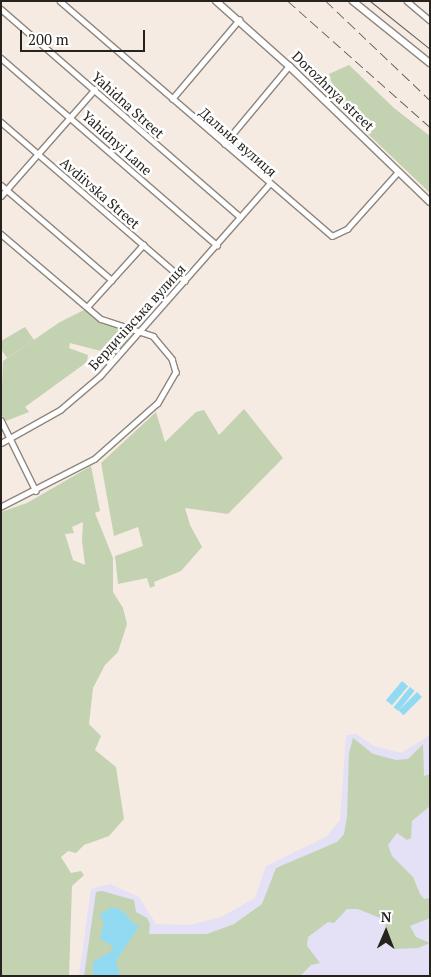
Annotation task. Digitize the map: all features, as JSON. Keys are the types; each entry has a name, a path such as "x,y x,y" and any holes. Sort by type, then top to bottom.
{"main road":[{"name":"Dorozhnya street","path":"216,1 289,66 430,202"},
{"path":"353,1 430,63"}],"street":[{"name":"Дальня вулиця","path":"60,1 269,184 336,236 347,229 398,172"},
{"path":"411,2 430,20"},
{"name":"Yahidna Street","path":"1,9 240,217"},
{"path":"172,99 239,20"},
{"name":"Yahidnyi Lane","path":"1,58 217,245"},
{"path":"224,144 289,66"},
{"path":"1,196 95,90"},
{"name":"Avdiivska Street","path":"1,122 185,281"},
{"name":"Бердичівська вулиця","path":"1,443 10,440 83,392 185,281 269,184"},
{"path":"1,185 112,280"},
{"path":"1,234 101,319 140,330 153,336 174,363 175,376 165,394 145,416 95,459 36,491 1,507"},
{"path":"87,307 143,245"},
{"path":"1,420 36,491"}],"shaded area":[{"path":"356,734 374,746 401,753 430,735 430,976 79,976 91,889 110,884 139,897 156,924 189,925 221,917 255,898 266,866 326,837 340,820 346,735"}],"green space":[{"path":"349,65 394,108 430,136 430,193 325,93 332,84 329,74"},
{"path":"86,309 101,320 132,331 132,337 116,355 70,343 69,348 88,355 87,362 25,407 29,412 6,421 1,414 3,361 60,322"},
{"path":"25,327 34,340 7,358 1,349 1,341"},
{"path":"244,409 283,458 228,514 185,508 190,525 202,547 181,571 154,582 155,586 150,588 147,578 118,584 115,556 143,546 138,527 114,536 101,463 156,412 165,442 196,412 204,410 219,435"},
{"path":"91,466 100,511 95,513 113,558 113,592 123,608 127,624 118,652 105,665 93,688 89,724 101,736 95,750 116,767 124,819 109,836 84,845 76,853 68,851 61,857 71,873 81,871 84,875 72,886 69,976 1,976 1,512 27,503","holes":["83,522 82,541 85,565 73,560 65,534 74,533 72,527"]},
{"path":"353,738 373,754 396,760 408,759 423,744 424,776 430,774 430,806 412,821 411,838 407,840 397,833 388,845 392,856 413,877 420,894 424,899 430,898 430,918 410,926 416,937 430,943 418,948 394,949 386,933 385,920 358,909 347,909 334,923 328,922 308,937 307,946 320,963 311,965 300,976 84,976 96,892 102,891 134,900 136,912 147,918 150,924 149,934 207,934 234,924 262,904 276,868 337,842 344,834 347,816 349,753"}],"water":[{"path":"402,681 408,686 392,705 386,700"},
{"path":"410,687 415,691 398,711 394,707"},
{"path":"417,692 422,697 404,715 399,710"},
{"path":"112,907 123,911 135,925 140,925 116,961 120,976 93,976 93,962 113,950 111,945 100,939 104,921 99,915"}],"tram line":[{"path":"370,1 430,49"}],"railway":[{"path":"288,1 430,127"},
{"path":"326,1 430,100"}]}
